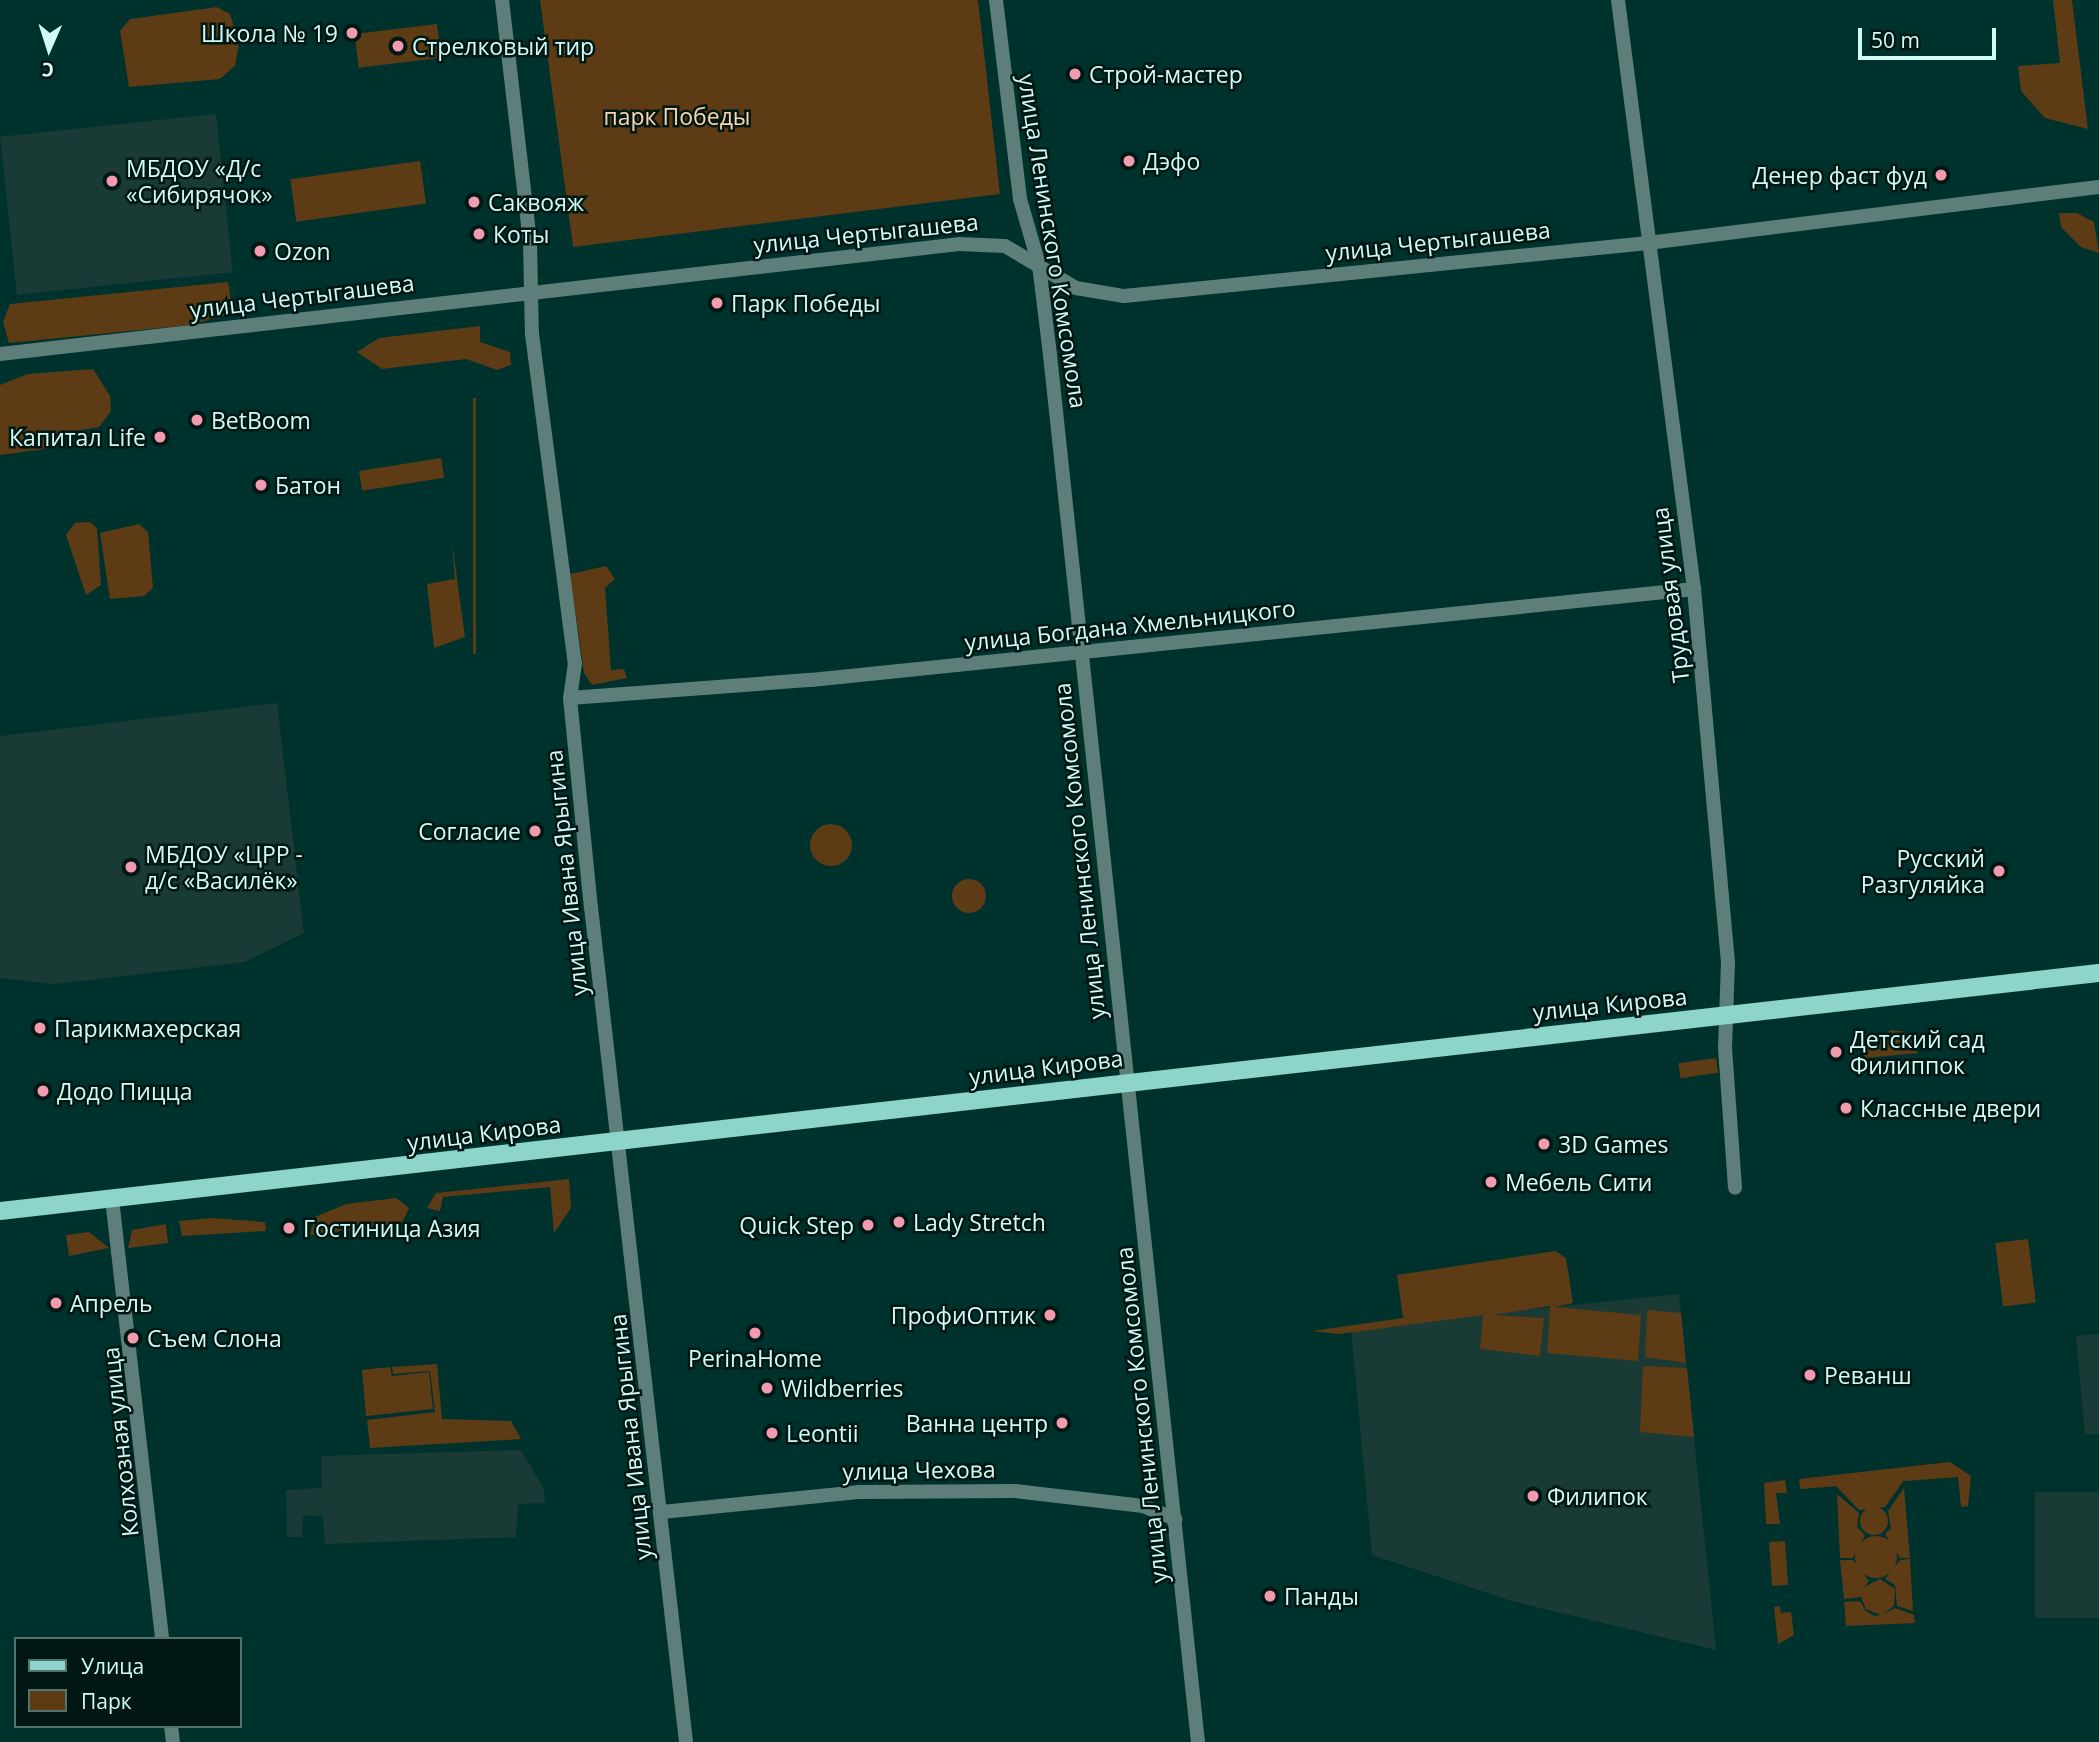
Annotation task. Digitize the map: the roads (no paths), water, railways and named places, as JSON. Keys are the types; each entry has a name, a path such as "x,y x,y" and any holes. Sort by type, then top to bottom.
{"main road":[{"name":"улица Кирова","path":"0,1211 2099,973"}],"street":[{"name":"улица Ивана Ярыгина","path":"502,0 531,291 575,663 570,698 686,1742"},
{"name":"улица Ленинского Комсомола","path":"996,0 1020,200 1039,265 1198,1742"},
{"name":"Трудовая улица","path":"1618,0 1694,589 1727,1016 1735,1188"},
{"name":"улица Чертыгашева","path":"0,354 531,291 979,243 1016,249 1084,291 1124,296 1648,243 2099,187"},
{"name":"улица Богдана Хмельницкого","path":"570,698 1080,654 1694,589"},
{"name":"Колхозная улица","path":"112,1199 162,1637"},
{"name":"улица Чехова","path":"662,1512 860,1492 1015,1491 1143,1506 1175,1519"}],"place":[{"name":"Школа № 19","path":"352,33"},
{"name":"Стрелковый тир","path":"398,46"},
{"name":"Строй-мастер","path":"1075,74"},
{"name":"Дэфо","path":"1129,161"},
{"name":"Денер фаст фуд","path":"1941,175"},
{"name":"МБДОУ «Д/с «Сибирячок»","path":"112,181"},
{"name":"Саквояж","path":"474,202"},
{"name":"Коты","path":"479,234"},
{"name":"Ozon","path":"260,251"},
{"name":"Парк Победы","path":"717,303"},
{"name":"BetBoom","path":"197,420"},
{"name":"Капитал Life","path":"160,437"},
{"name":"Батон","path":"261,485"},
{"name":"Согласие","path":"535,831"},
{"name":"МБДОУ «ЦРР - д/с «Василёк»","path":"131,867"},
{"name":"Русский Разгуляйка","path":"1999,871"},
{"name":"Парикмахерская","path":"40,1028"},
{"name":"Детский сад Филиппок","path":"1836,1052"},
{"name":"Додо Пицца","path":"43,1091"},
{"name":"Классные двери","path":"1846,1108"},
{"name":"3D Games","path":"1544,1144"},
{"name":"Мебель Сити","path":"1491,1182"},
{"name":"Lady Stretch","path":"899,1222"},
{"name":"Quick Step","path":"868,1225"},
{"name":"Гостиница Азия","path":"289,1228"},
{"name":"Апрель","path":"56,1303"},
{"name":"ПрофиОптик","path":"1050,1315"},
{"name":"PerinaHome","path":"755,1333"},
{"name":"Съем Слона","path":"133,1338"},
{"name":"Реванш","path":"1810,1375"},
{"name":"Wildberries","path":"767,1388"},
{"name":"Ванна центр","path":"1062,1423"},
{"name":"Leontii","path":"772,1433"},
{"name":"Филипок","path":"1533,1496"},
{"name":"Панды","path":"1270,1596"}],"park label":[{"name":"парк Победы","path":"677,116"}]}
